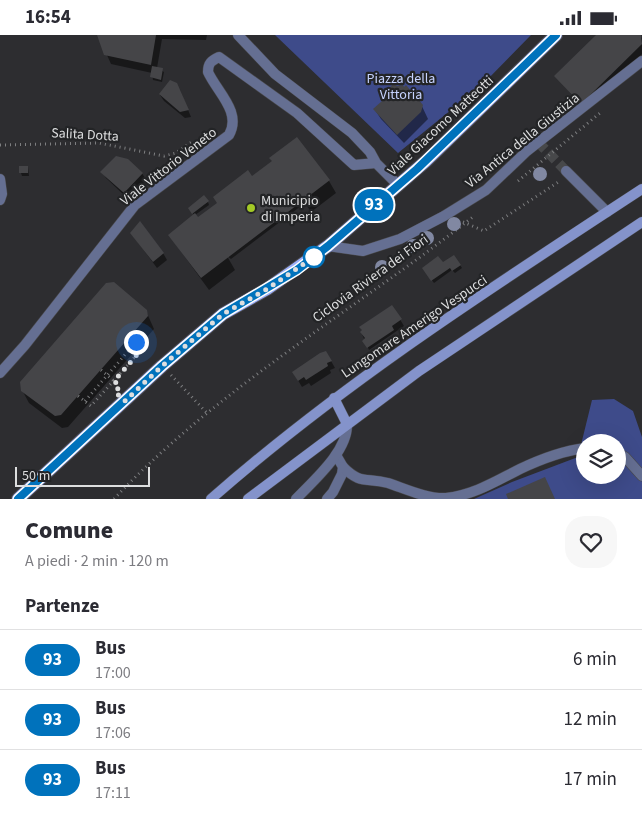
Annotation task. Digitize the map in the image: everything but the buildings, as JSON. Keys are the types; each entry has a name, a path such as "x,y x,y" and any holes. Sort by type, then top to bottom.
{"main road":[{"name":"Viale Giacomo Matteotti","path":"18,499 162,366 223,314 282,279 328,246 426,161 556,35"},
{"name":"Lungomare Amerigo Vespucci","path":"211,499 251,464 334,398 396,354 642,189"},
{"path":"248,499 419,371 642,222"},
{"path":"334,398 348,424"}],"street":[{"path":"238,35 275,74 352,133 370,152 376,163 398,185"},
{"name":"Viale Vittorio Veneto","path":"0,373 25,345 136,205 230,135 233,123 231,110 208,72 208,65 212,60 219,57 229,63 255,85 297,113 354,165 376,163"},
{"name":"Via Antica della Giustizia","path":"328,246 363,251 400,239 486,190 538,142 642,61"},
{"path":"568,173 607,212"},
{"path":"0,179 2,195 0,200"},
{"path":"296,499 336,455 346,440 348,424"},
{"path":"336,455 343,467 357,479 386,483 421,494 446,498 488,487 519,469 552,455 576,450"},
{"path":"626,458 642,476"},
{"path":"327,499 338,483 343,467"}],"path":[{"path":"516,183 605,110"},
{"name":"Salita Dotta","path":"0,145 99,143 164,156 176,153 193,141"},
{"path":"464,223 484,231 568,173"},
{"name":"Ciclovia Riviera dei Fiori","path":"114,499 174,440 246,381 479,212"},
{"path":"78,396 91,406 114,381 142,349 130,337"},
{"path":"85,401 136,342"},
{"path":"162,366 207,413"},
{"path":"101,370 120,386 115,392 125,401"}],"green space":[{"name":"Piazza della Vittoria","path":"275,35 531,35 483,84 398,153"},
{"path":"614,399 633,411 642,437 642,499 474,499 512,482 576,458 576,484 626,484 626,434 584,434 592,400"}],"tunnel":[{"path":"538,142 566,171"}],"bus line":[{"name":"93","path":"18,499 162,366 223,314 297,270 328,246 417,169 556,35"}],"place":[{"name":"Municipio di Imperia","path":"251,208"}],"route":[{"path":"136,342 142,349 114,381 120,386 115,392 125,401 162,366 223,314 267,289 314,257"}]}
